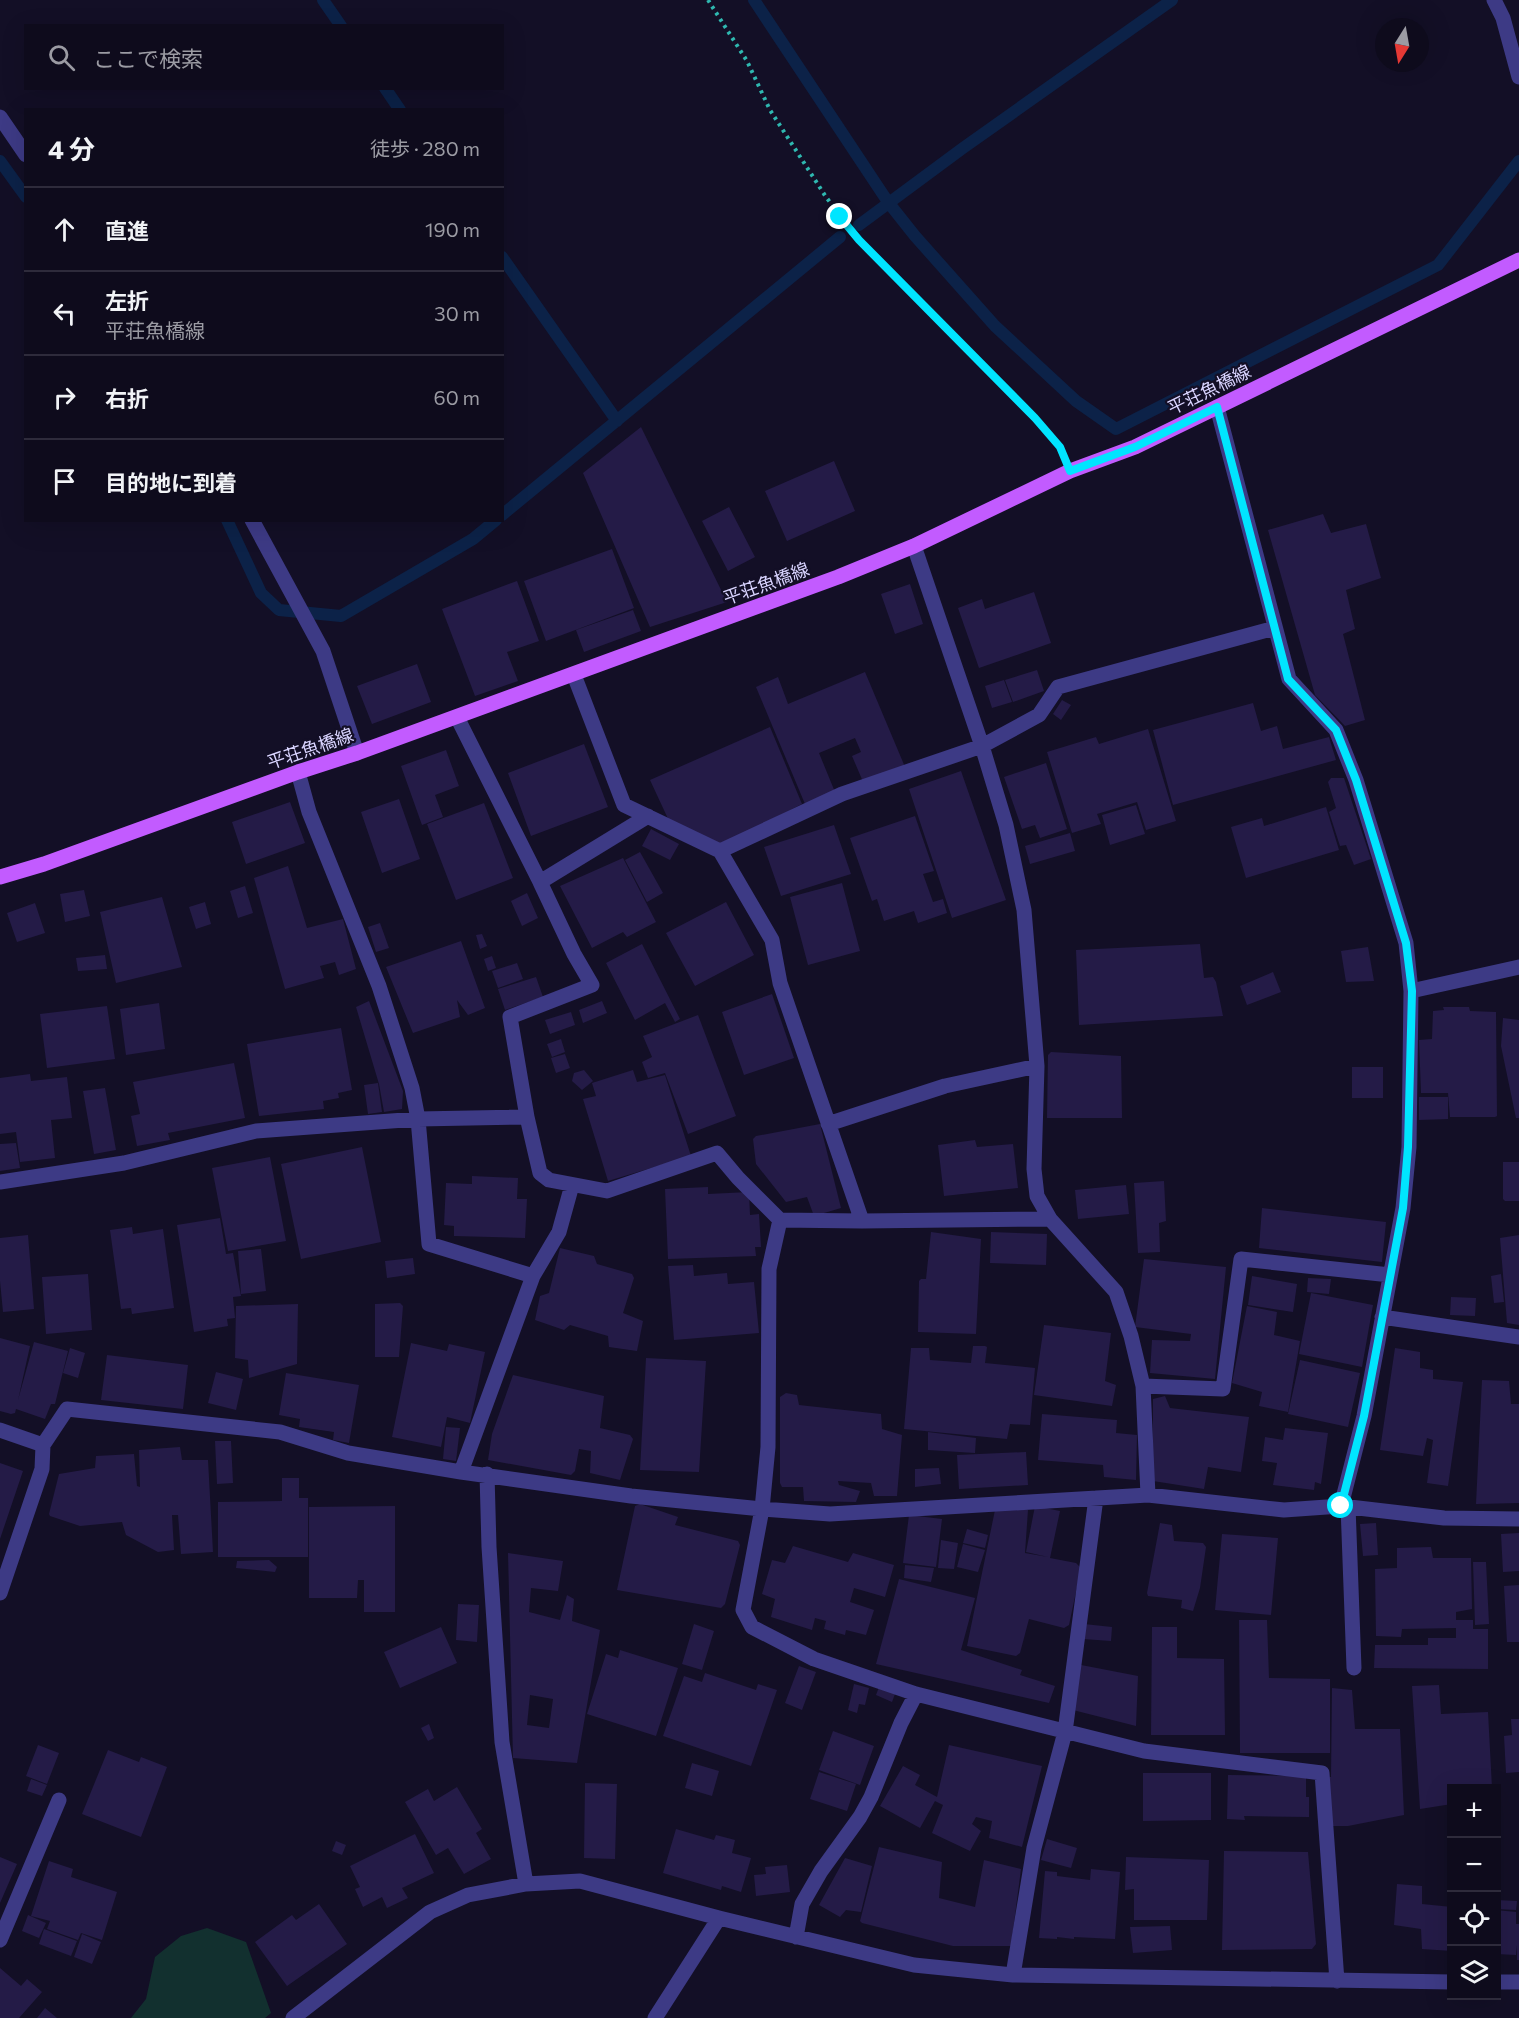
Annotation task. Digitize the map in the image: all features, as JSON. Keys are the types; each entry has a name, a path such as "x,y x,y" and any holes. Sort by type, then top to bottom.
{"main road":[{"name":"平荘魚橋線","path":"0,878 357,753 838,577 914,546 1070,471 1135,447 1519,260"}],"street":[{"path":"1494,0 1503,18 1519,77"},
{"path":"0,117 24,151"},
{"path":"1217,407 1288,679 1336,730 1356,780 1406,943 1412,991 1408,1147 1403,1208 1345,1506 1354,1668"},
{"path":"253,522 323,651 357,753"},
{"path":"914,546 982,746 1006,825 1024,910 1037,1066 1034,1169 1037,1196 1050,1219 1116,1292 1131,1336 1143,1386 1148,1495"},
{"path":"720,851 842,794 982,746 1039,715 1058,687 1275,628"},
{"path":"574,675 624,805 720,851 772,940 780,983 862,1221"},
{"path":"456,717 574,954 592,985 510,1017 527,1117 540,1173 549,1180 607,1191 717,1152 738,1178 780,1220 1050,1219"},
{"path":"298,772 309,812 379,986 412,1088 418,1119 429,1244 533,1276"},
{"path":"540,882 648,816"},
{"path":"1412,991 1519,967"},
{"path":"828,1124 945,1086 1037,1066"},
{"path":"0,1182 124,1163 256,1131 418,1119 527,1117"},
{"path":"461,1472 533,1276 560,1233 572,1185"},
{"path":"780,1220 770,1269 768,1447 762,1509 743,1610 752,1627 814,1659 915,1694 1144,1751 1323,1773 1338,1981"},
{"path":"1143,1386 1223,1389 1241,1259 1390,1275"},
{"path":"1382,1317 1519,1337"},
{"path":"0,1593 42,1469 43,1445 67,1409 280,1432 348,1453 461,1472 631,1496 762,1509 830,1514 1148,1495 1284,1510 1345,1506 1444,1518 1519,1519"},
{"path":"0,1430 43,1445"},
{"path":"487,1474 489,1547 502,1742 526,1884"},
{"path":"1013,1975 1034,1848 1065,1731 1096,1498"},
{"path":"796,1937 802,1904 821,1871 871,1797 900,1723 915,1694"},
{"path":"1,1947 59,1800"},
{"path":"293,2018 430,1912 468,1895 526,1884 580,1881 719,1918 914,1965 1013,1975 1447,1982"},
{"path":"655,2018 719,1918"},
{"path":"1501,1982 1519,1982"}],"path":[{"path":"708,0 747,61 770,110 840,217 859,240 1035,418 1060,447 1070,471"}],"green space":[{"path":"207,1928 246,1942 271,2013 265,2018 131,2018 146,1999 155,1957 181,1936"}],"building":[{"path":"641,427 727,602 650,627 583,473"},
{"path":"834,461 855,511 787,541 765,491"},
{"path":"729,507 755,557 728,571 702,521"},
{"path":"1323,514 1331,533 1366,524 1381,578 1346,590 1355,629 1343,634 1365,720 1345,726 1315,695 1268,530"},
{"path":"612,549 634,608 546,641 524,581"},
{"path":"517,581 539,641 507,652 518,681 475,696 442,609"},
{"path":"910,584 923,624 895,634 881,594"},
{"path":"1034,592 1051,643 979,668 958,608 982,599 985,609"},
{"path":"633,610 641,631 584,652 576,630"},
{"path":"417,664 431,702 372,724 357,686"},
{"path":"1037,670 1044,691 1013,702 1005,680"},
{"path":"865,672 905,767 864,784 852,756 861,752 855,738 819,753 835,792 805,804 756,687 778,677 788,704"},
{"path":"1004,680 1012,702 992,708 985,686"},
{"path":"1062,700 1071,705 1061,720 1053,714"},
{"path":"1253,703 1261,731 1277,726 1283,749 1329,737 1336,760 1173,805 1153,730"},
{"path":"770,727 802,804 715,848 670,823 650,780"},
{"path":"1148,729 1176,821 1146,830 1137,802 1097,814 1101,824 1072,833 1047,752 1096,737 1099,744"},
{"path":"584,744 608,807 531,836 508,773"},
{"path":"446,750 459,786 435,795 443,817 422,825 401,766"},
{"path":"1046,763 1067,829 1040,838 1035,825 1022,829 1004,777"},
{"path":"961,771 1006,900 952,918 909,789"},
{"path":"1331,778 1344,778 1371,859 1354,865 1346,845 1340,846 1329,812 1336,808 1328,782"},
{"path":"399,799 420,859 382,873 361,812"},
{"path":"290,802 305,843 246,864 232,822"},
{"path":"484,803 513,878 456,900 427,824"},
{"path":"1136,805 1145,834 1110,845 1102,815"},
{"path":"1326,807 1339,850 1246,878 1231,827 1262,818 1264,826"},
{"path":"915,816 934,871 923,874 933,902 943,899 947,913 918,923 914,911 884,921 877,899 872,901 850,838"},
{"path":"834,825 851,874 781,896 764,847"},
{"path":"651,829 679,844 670,860 642,846"},
{"path":"1070,833 1075,851 1030,864 1025,846"},
{"path":"640,852 663,893 647,902 625,860"},
{"path":"623,858 656,922 627,937 623,932 592,948 560,886"},
{"path":"288,866 307,928 343,919 356,969 339,975 335,962 320,966 324,978 285,989 254,878"},
{"path":"842,883 860,951 808,965 790,897"},
{"path":"245,886 253,913 238,918 230,891"},
{"path":"84,890 90,916 65,922 60,894"},
{"path":"527,893 538,918 522,926 511,901"},
{"path":"162,897 182,967 116,983 100,912"},
{"path":"205,902 211,924 196,929 189,907"},
{"path":"726,902 754,955 695,986 666,933"},
{"path":"35,903 45,933 17,942 7,913"},
{"path":"380,923 389,948 376,952 368,927"},
{"path":"482,934 487,946 480,949 476,935"},
{"path":"461,941 485,1008 468,1015 457,1000 460,1017 413,1033 386,967"},
{"path":"642,944 680,1019 675,1022 665,1003 635,1020 606,963"},
{"path":"1200,944 1204,978 1213,977 1216,982 1223,1016 1079,1025 1076,950"},
{"path":"1368,947 1374,981 1346,982 1341,951"},
{"path":"105,955 107,969 78,971 76,958"},
{"path":"492,956 496,968 488,971 484,959"},
{"path":"517,963 523,979 498,988 492,971"},
{"path":"1273,972 1281,992 1247,1005 1240,986"},
{"path":"536,977 543,997 505,1010 498,989"},
{"path":"772,994 794,1058 744,1075 722,1012"},
{"path":"369,1001 403,1091 402,1109 384,1112 379,1084 356,1007"},
{"path":"602,1001 607,1013 583,1023 579,1010"},
{"path":"159,1003 165,1049 126,1055 120,1009"},
{"path":"107,1006 115,1059 47,1068 40,1014"},
{"path":"1443,1007 1469,1007 1470,1011 1496,1012 1497,1116 1495,1117 1450,1117 1448,1093 1421,1093 1419,1040 1432,1039 1433,1011 1444,1010"},
{"path":"571,1012 575,1025 550,1034 545,1020"},
{"path":"698,1015 736,1116 688,1134 665,1073 648,1078 642,1062 652,1057 643,1036"},
{"path":"1503,1018 1519,1020 1519,1118 1516,1118 1501,1046"},
{"path":"341,1028 352,1090 338,1093 339,1098 323,1101 324,1109 259,1116 247,1044"},
{"path":"561,1039 565,1052 552,1057 547,1044"},
{"path":"1051,1052 1121,1056 1122,1118 1047,1118 1048,1055"},
{"path":"565,1054 570,1068 556,1073 551,1058"},
{"path":"234,1063 245,1118 168,1133 170,1140 137,1146 131,1116 140,1114 133,1082"},
{"path":"1352,1067 1383,1067 1383,1098 1352,1098"},
{"path":"584,1070 593,1081 582,1090 572,1081 574,1073"},
{"path":"633,1070 637,1082 665,1075 691,1156 608,1181 583,1099 596,1096 592,1083"},
{"path":"30,1074 31,1081 67,1077 72,1118 51,1120 55,1158 20,1162 16,1132 0,1134 0,1078"},
{"path":"378,1083 382,1112 368,1114 364,1085"},
{"path":"105,1088 116,1150 94,1154 83,1091"},
{"path":"1419,1097 1448,1097 1448,1119 1419,1120"},
{"path":"820,1124 841,1208 814,1216 807,1197 786,1202 756,1164 753,1139 756,1136"},
{"path":"975,1140 977,1147 1013,1144 1018,1188 944,1196 938,1145"},
{"path":"16,1143 20,1168 0,1171 0,1144"},
{"path":"362,1147 381,1242 301,1259 281,1164"},
{"path":"270,1157 286,1241 228,1251 212,1168"},
{"path":"1503,1162 1519,1162 1519,1201 1503,1199"},
{"path":"472,1176 518,1178 517,1199 527,1199 525,1238 454,1236 454,1226 444,1225 446,1183 472,1184"},
{"path":"1164,1181 1166,1221 1159,1223 1160,1252 1138,1253 1134,1183"},
{"path":"1126,1185 1129,1214 1078,1219 1075,1190"},
{"path":"708,1187 708,1194 749,1192 750,1215 759,1214 761,1247 755,1247 756,1256 668,1259 665,1189"},
{"path":"1262,1208 1386,1222 1382,1262 1259,1248"},
{"path":"220,1218 226,1254 233,1253 241,1296 233,1297 235,1318 227,1319 228,1326 194,1332 177,1225"},
{"path":"132,1227 133,1234 163,1229 174,1308 132,1314 131,1308 121,1309 110,1230"},
{"path":"931,1232 981,1239 976,1334 918,1332 919,1281 926,1279"},
{"path":"991,1232 1047,1234 1046,1265 990,1263"},
{"path":"28,1235 34,1309 3,1312 0,1238"},
{"path":"1519,1235 1519,1325 1507,1323 1500,1238"},
{"path":"560,1248 594,1256 597,1264 632,1274 634,1278 623,1313 643,1321 637,1351 609,1347 608,1336 570,1325 564,1330 535,1320 540,1296 549,1293"},
{"path":"261,1249 266,1291 241,1294 238,1251"},
{"path":"413,1258 415,1274 387,1278 385,1261"},
{"path":"1144,1259 1226,1267 1215,1379 1150,1373 1152,1340 1190,1341 1191,1334 1135,1327"},
{"path":"693,1265 694,1276 727,1273 728,1284 754,1282 759,1333 674,1340 668,1266"},
{"path":"88,1274 92,1330 46,1334 42,1277"},
{"path":"1501,1274 1504,1302 1494,1303 1491,1276"},
{"path":"1252,1276 1297,1284 1293,1312 1248,1305"},
{"path":"1308,1278 1331,1279 1329,1294 1307,1292"},
{"path":"1311,1293 1373,1305 1362,1367 1299,1354"},
{"path":"1451,1297 1476,1298 1475,1316 1450,1315"},
{"path":"400,1303 403,1306 399,1357 375,1357 375,1304"},
{"path":"298,1304 297,1364 249,1378 248,1360 235,1358 236,1306"},
{"path":"1247,1306 1277,1312 1274,1335 1300,1341 1288,1412 1259,1406 1262,1392 1232,1383"},
{"path":"1044,1325 1111,1333 1105,1381 1116,1385 1112,1406 1034,1395"},
{"path":"0,1338 30,1346 18,1400 34,1342 68,1351 55,1404 51,1404 45,1419 16,1409 15,1413 11,1414 0,1411"},
{"path":"411,1343 447,1351 449,1344 485,1352 470,1423 447,1417 441,1447 392,1437"},
{"path":"973,1346 987,1347 985,1363 1035,1368 1030,1425 1010,1424 1007,1439 904,1429 911,1348 929,1348 930,1360 971,1363"},
{"path":"70,1348 85,1353 78,1378 63,1373"},
{"path":"1395,1348 1420,1352 1420,1368 1433,1370 1433,1379 1463,1382 1448,1486 1427,1483 1433,1440 1427,1438 1423,1456 1380,1450"},
{"path":"107,1355 188,1365 183,1409 101,1400"},
{"path":"646,1358 706,1361 699,1472 640,1470"},
{"path":"1300,1360 1360,1373 1348,1427 1288,1414"},
{"path":"216,1372 243,1379 236,1410 208,1403"},
{"path":"286,1373 359,1385 349,1443 333,1440 334,1432 299,1427 300,1419 279,1415"},
{"path":"513,1375 604,1396 600,1428 630,1435 633,1439 620,1480 590,1473 591,1451 579,1449 575,1471 571,1475 488,1460 492,1434"},
{"path":"1482,1380 1509,1381 1511,1404 1519,1404 1519,1503 1476,1504"},
{"path":"786,1393 797,1395 799,1405 881,1414 882,1429 902,1435 897,1496 874,1496 871,1483 838,1481 839,1485 860,1491 856,1502 804,1501 803,1487 782,1487 780,1483 780,1397"},
{"path":"1165,1396 1170,1408 1249,1417 1241,1472 1208,1467 1204,1489 1153,1481 1153,1399"},
{"path":"1042,1414 1117,1420 1116,1433 1137,1435 1136,1480 1104,1477 1103,1465 1038,1460"},
{"path":"446,1427 460,1428 456,1461 443,1459"},
{"path":"1285,1428 1328,1433 1321,1484 1315,1482 1314,1490 1273,1485 1277,1463 1262,1461 1265,1437 1283,1440"},
{"path":"928,1432 976,1438 975,1453 928,1450"},
{"path":"215,1441 231,1441 233,1483 217,1484"},
{"path":"180,1447 182,1460 208,1460 213,1552 181,1554 178,1515 172,1515 174,1550 158,1552 126,1535 122,1522 80,1526 50,1516 59,1474 95,1468 96,1456 134,1454 137,1486 140,1487 139,1450"},
{"path":"1026,1452 1028,1485 959,1489 957,1455"},
{"path":"0,1463 23,1471 0,1539"},
{"path":"939,1468 941,1484 915,1487 915,1469"},
{"path":"282,1478 299,1478 299,1498 308,1498 308,1557 218,1557 218,1502 282,1501"},
{"path":"640,1504 678,1517 675,1525 738,1541 740,1545 725,1604 721,1608 617,1590 635,1506"},
{"path":"395,1506 395,1612 364,1612 364,1580 358,1580 357,1598 309,1598 309,1507"},
{"path":"1035,1506 1060,1511 1050,1558 1076,1563 1081,1568 1069,1625 1064,1628 1029,1619 1020,1653 1016,1656 967,1646 995,1510 1028,1510 1025,1553 1048,1557 1026,1552"},
{"path":"909,1515 942,1519 936,1567 903,1563"},
{"path":"1160,1523 1172,1525 1174,1541 1203,1543 1206,1547 1200,1588 1193,1611 1181,1608 1182,1600 1148,1596"},
{"path":"1376,1523 1378,1555 1363,1556 1360,1524"},
{"path":"967,1529 988,1535 985,1548 963,1543"},
{"path":"1519,1533 1519,1571 1503,1572 1501,1534"},
{"path":"1222,1534 1278,1538 1271,1615 1215,1610"},
{"path":"941,1540 958,1543 954,1569 938,1568"},
{"path":"963,1544 985,1550 978,1572 957,1567"},
{"path":"793,1546 848,1562 853,1553 894,1565 885,1597 854,1588 850,1602 874,1610 866,1635 846,1630 845,1635 824,1629 826,1621 815,1618 812,1630 771,1617 775,1599 762,1594 772,1560 785,1563"},
{"path":"1431,1547 1433,1558 1471,1558 1472,1609 1456,1612 1456,1620 1473,1620 1473,1629 1488,1629 1488,1669 1374,1668 1375,1645 1428,1645 1428,1638 1456,1638 1456,1628 1402,1629 1401,1637 1376,1636 1375,1569 1397,1568 1397,1548"},
{"path":"508,1553 563,1561 558,1591 531,1588 529,1612 560,1620 567,1595 574,1599 572,1621 600,1630 577,1763 513,1758","holes":["530,1695 553,1699 549,1728 527,1725"]},
{"path":"269,1560 277,1567 275,1572 236,1568 237,1561"},
{"path":"1473,1562 1486,1562 1489,1624 1475,1625"},
{"path":"905,1565 934,1568 931,1582 904,1578"},
{"path":"899,1579 975,1598 961,1650 1022,1670 1020,1675 1055,1686 1049,1703 876,1664"},
{"path":"1519,1585 1519,1642 1507,1642 1504,1586"},
{"path":"458,1604 479,1605 477,1642 456,1640"},
{"path":"1239,1620 1267,1620 1269,1678 1330,1679 1330,1753 1240,1753"},
{"path":"694,1624 714,1631 702,1670 682,1664"},
{"path":"1084,1624 1112,1627 1111,1641 1083,1639"},
{"path":"441,1627 457,1663 400,1688 384,1652"},
{"path":"1152,1627 1177,1627 1177,1658 1224,1659 1225,1735 1151,1735"},
{"path":"620,1650 678,1668 656,1736 587,1714 606,1654 618,1658"},
{"path":"1076,1664 1138,1676 1136,1726 1069,1709"},
{"path":"799,1666 816,1672 802,1710 785,1703"},
{"path":"705,1673 756,1690 758,1684 777,1690 751,1766 663,1736 684,1676 702,1682"},
{"path":"854,1684 869,1688 865,1705 859,1704 857,1713 848,1710"},
{"path":"1439,1685 1441,1714 1488,1712 1492,1784 1447,1784 1447,1805 1420,1809 1412,1686"},
{"path":"879,1687 895,1694 892,1702 876,1695"},
{"path":"1332,1688 1352,1690 1355,1729 1400,1729 1404,1815 1348,1826 1331,1826 1328,1777 1331,1777"},
{"path":"1511,1719 1519,1719 1519,1772 1506,1773 1504,1736 1512,1735"},
{"path":"429,1724 434,1738 428,1741 421,1728"},
{"path":"833,1731 874,1746 860,1785 819,1770"},
{"path":"38,1745 59,1753 47,1784 26,1776"},
{"path":"949,1745 1042,1766 1022,1847 989,1838 992,1821 976,1817 972,1824 981,1831 970,1851 932,1833 943,1805 935,1801 920,1828 880,1806 903,1766 920,1775 915,1785 937,1797"},
{"path":"108,1750 139,1762 141,1757 167,1767 141,1837 82,1814"},
{"path":"692,1763 719,1771 712,1796 685,1788"},
{"path":"819,1772 856,1784 847,1811 810,1799"},
{"path":"1143,1773 1211,1773 1211,1820 1143,1821"},
{"path":"1228,1775 1306,1776 1309,1817 1244,1816 1245,1820 1227,1819"},
{"path":"31,1779 47,1785 42,1796 27,1791"},
{"path":"585,1783 617,1784 615,1859 584,1858"},
{"path":"457,1787 482,1829 476,1833 491,1859 464,1874 448,1848 436,1855 405,1802 428,1789 434,1801"},
{"path":"676,1829 714,1840 716,1835 735,1840 732,1853 751,1858 741,1892 722,1886 721,1890 663,1873"},
{"path":"415,1834 434,1873 402,1888 408,1898 387,1908 382,1897 363,1907 355,1889 360,1887 350,1866"},
{"path":"1047,1839 1077,1848 1071,1868 1041,1860"},
{"path":"336,1841 346,1845 342,1855 332,1851"},
{"path":"879,1847 942,1862 939,1898 975,1907 984,1860 1021,1869 1011,1946 953,1946 862,1923 860,1921"},
{"path":"1224,1851 1308,1852 1316,1944 1312,1949 1222,1950"},
{"path":"0,1857 17,1864 0,1903"},
{"path":"1126,1857 1209,1860 1207,1920 1134,1920 1134,1889 1125,1890"},
{"path":"845,1858 872,1866 861,1912 846,1910 840,1917 819,1905"},
{"path":"49,1861 73,1869 71,1877 117,1892 102,1940 81,1933 78,1940 47,1929 50,1921 31,1916"},
{"path":"787,1865 790,1892 756,1896 754,1875 766,1874 765,1867"},
{"path":"1091,1869 1120,1872 1115,1939 1039,1938 1045,1871 1057,1872 1057,1876 1090,1880"},
{"path":"1397,1884 1422,1886 1422,1904 1447,1906 1447,1951 1422,1949 1421,1929 1394,1925"},
{"path":"1501,1900 1517,1901 1516,1910 1501,1909"},
{"path":"319,1904 347,1944 287,1986 255,1942 292,1915 296,1920"},
{"path":"1501,1910 1516,1912 1516,1924 1519,1924 1519,1960 1517,1960 1517,1945 1516,1955 1501,1954"},
{"path":"28,1915 46,1923 39,1938 22,1931"},
{"path":"1170,1926 1172,1950 1133,1953 1130,1927"},
{"path":"44,1929 77,1941 71,1956 39,1944"},
{"path":"82,1934 101,1942 92,1964 74,1957"},
{"path":"0,1968 21,1986 27,1979 42,1992 19,2018 0,2018"},
{"path":"45,2008 57,2018 37,2018"}],"waterway":[{"path":"323,0 340,24"},
{"path":"754,0 888,202 915,236 995,326 1076,401 1116,429 1438,265 1519,161"},
{"path":"859,225 963,148 1172,0"},
{"path":"386,90 399,108"},
{"path":"0,161 24,194"},
{"path":"504,513 840,237"},
{"path":"504,260 617,421"},
{"path":"228,522 261,593 279,610 341,616 473,539 494,522"}],"route":[{"path":"840,217 859,240 1035,418 1060,447 1070,471 1135,447 1217,407 1288,679 1336,730 1356,780 1406,943 1412,991 1408,1147 1403,1208 1364,1416 1341,1506"}]}
